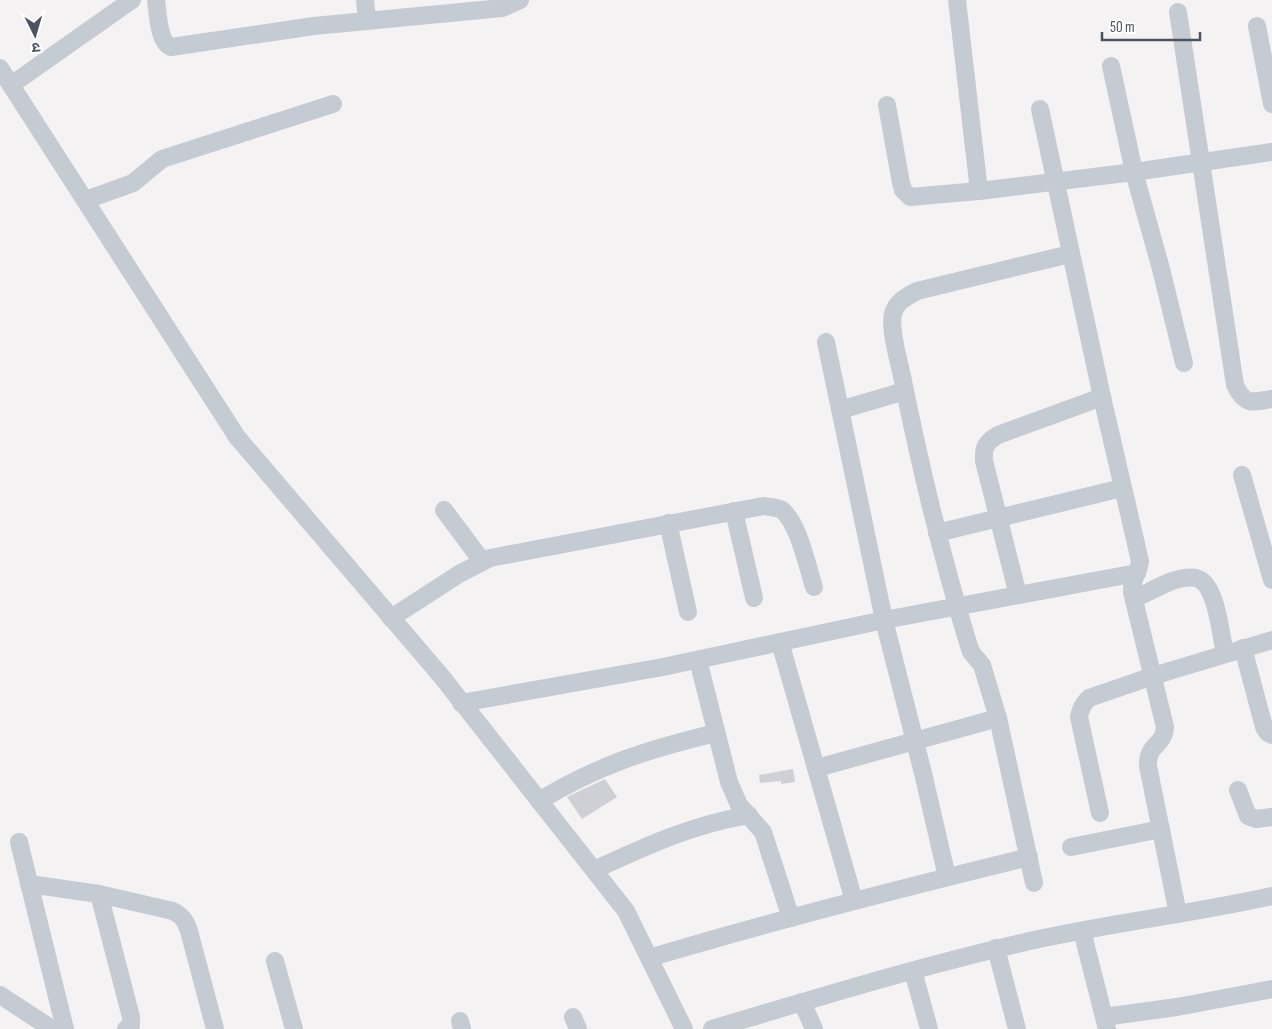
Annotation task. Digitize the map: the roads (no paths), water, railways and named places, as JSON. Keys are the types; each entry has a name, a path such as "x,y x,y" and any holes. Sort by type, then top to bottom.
{"street":[{"path":"12,85 132,0"},
{"path":"156,0 162,37 165,44 171,47 314,26 502,8 520,0"},
{"path":"364,0 367,20"},
{"path":"957,0 979,191"},
{"path":"1178,12 1235,385 1239,394 1245,400 1252,402 1272,399"},
{"path":"1257,26 1272,104"},
{"path":"1111,66 1134,172 1161,269 1184,363"},
{"path":"0,68 237,437 462,703 626,911 684,1029"},
{"path":"86,200 139,179 157,162 169,156 333,104"},
{"path":"887,105 901,183 906,194 914,197 1134,172 1272,152"},
{"path":"1040,109 1054,182 1140,561 1132,584 1134,599 1165,727 1163,739 1151,748 1148,758 1178,914"},
{"path":"1034,882 998,718 982,665 971,652 937,534 905,391 893,328 893,316 900,301 917,291 1070,254"},
{"path":"826,342 884,620 924,779 946,877"},
{"path":"840,410 905,391"},
{"path":"1018,595 984,461 983,451 985,445 998,435 1102,398"},
{"path":"1242,475 1272,580"},
{"path":"937,534 1122,488"},
{"path":"391,618 459,574 490,558 763,506 780,509 788,516 795,530 814,587"},
{"path":"444,510 482,561"},
{"path":"734,511 754,598"},
{"path":"668,523 688,612"},
{"path":"462,703 698,660 884,620 1137,573"},
{"path":"1134,599 1174,581 1186,578 1198,579 1203,582 1213,597 1225,654"},
{"path":"1100,813 1078,718 1080,710 1089,698 1152,676 1272,640"},
{"path":"780,642 854,901"},
{"path":"1243,648 1264,727 1272,735"},
{"path":"698,660 734,796 739,805 763,832 791,918"},
{"path":"817,768 998,718"},
{"path":"539,801 568,783 606,765 643,752 716,733"},
{"path":"1238,790 1248,816 1256,819 1272,817"},
{"path":"594,870 685,830 719,820 749,815"},
{"path":"1070,847 1161,829"},
{"path":"19,842 65,1029"},
{"path":"649,958 718,937 1029,857"},
{"path":"29,884 98,894 173,911 183,918 189,931 215,1029"},
{"path":"98,894 131,1017 131,1025 126,1029"},
{"path":"712,1029 996,948 1272,896"},
{"path":"1082,932 1106,1023 1272,989"},
{"path":"996,948 1017,1029"},
{"path":"275,961 294,1029"},
{"path":"914,971 929,1029"},
{"path":"0,995 52,1029"},
{"path":"802,1002 814,1029"}]}
